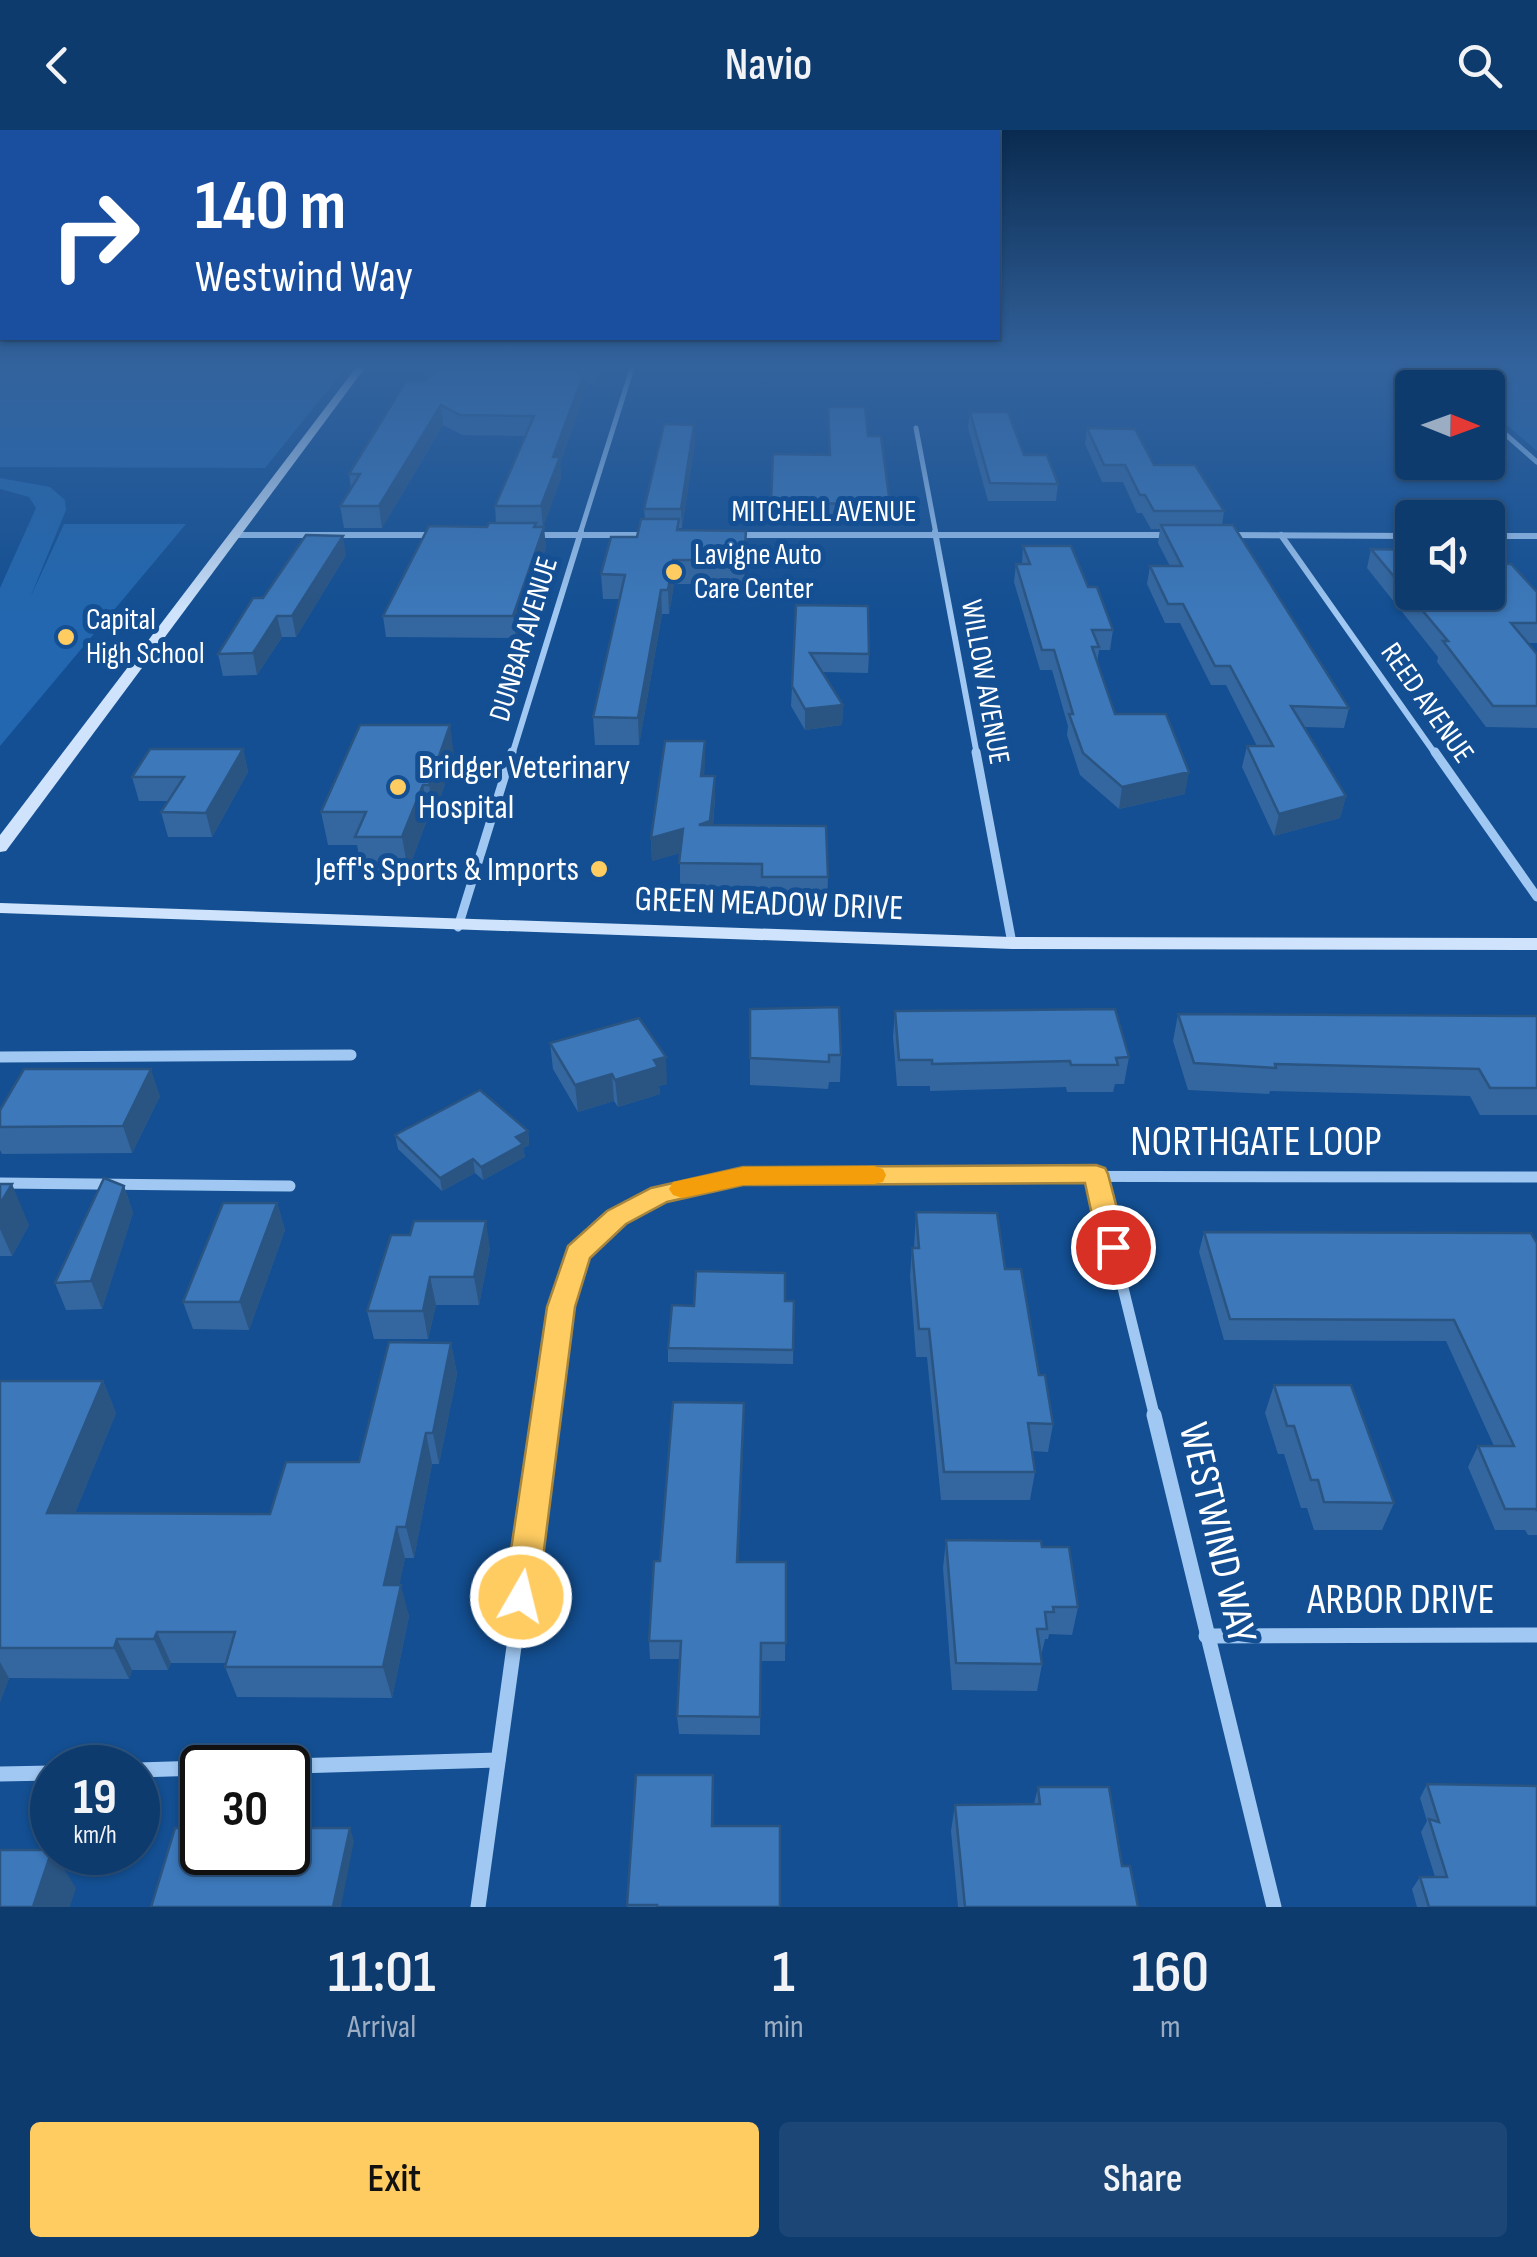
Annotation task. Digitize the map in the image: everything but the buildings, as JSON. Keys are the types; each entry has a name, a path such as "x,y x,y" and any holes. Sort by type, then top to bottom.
{"main road":[{"path":"0,847 300,448"},
{"name":"GREEN MEADOW DRIVE","path":"0,908 1012,944 1537,944"}],"street":[{"name":"DUNBAR AVENUE","path":"458,927 607,448"},
{"name":"WILLOW AVENUE","path":"920,448 1012,944"},
{"path":"235,535 443,535"},
{"path":"521,535 656,535"},
{"name":"MITCHELL AVENUE","path":"731,535 1183,535"},
{"path":"1222,536 1395,536"},
{"name":"REED AVENUE","path":"1281,536 1537,897"},
{"path":"1505,536 1537,536"},
{"path":"0,1058 351,1055"},
{"name":"WESTWIND WAY","path":"1096,1174 1274,1907"},
{"name":"NORTHGATE LOOP","path":"478,1907 561,1307 578,1254 616,1218 660,1194 743,1176 1537,1176"},
{"path":"0,1184 290,1186"},
{"name":"ARBOR DRIVE","path":"1206,1636 1537,1635"},
{"path":"310,1765 498,1760"},
{"path":"0,1774 30,1773"}],"shaded area":[{"path":"0,448 281,448 265,468 0,467"},
{"path":"0,478 50,487 65,500 66,510 30,598 64,524 186,524 0,746 0,588 36,508 29,497 0,489"}],"slow traffic":[{"path":"682,1189 743,1176 874,1175"}],"place":[{"name":"Lavigne Auto Care Center","path":"674,572"},
{"name":"Capital High School","path":"66,637"},
{"name":"Bridger Veterinary Hospital","path":"398,787"},
{"name":"Jeff's Sports & Imports","path":"599,869"}],"route":[{"path":"521,1597 561,1307 578,1254 616,1218 660,1194 743,1176 1096,1174 1113,1247"}]}
